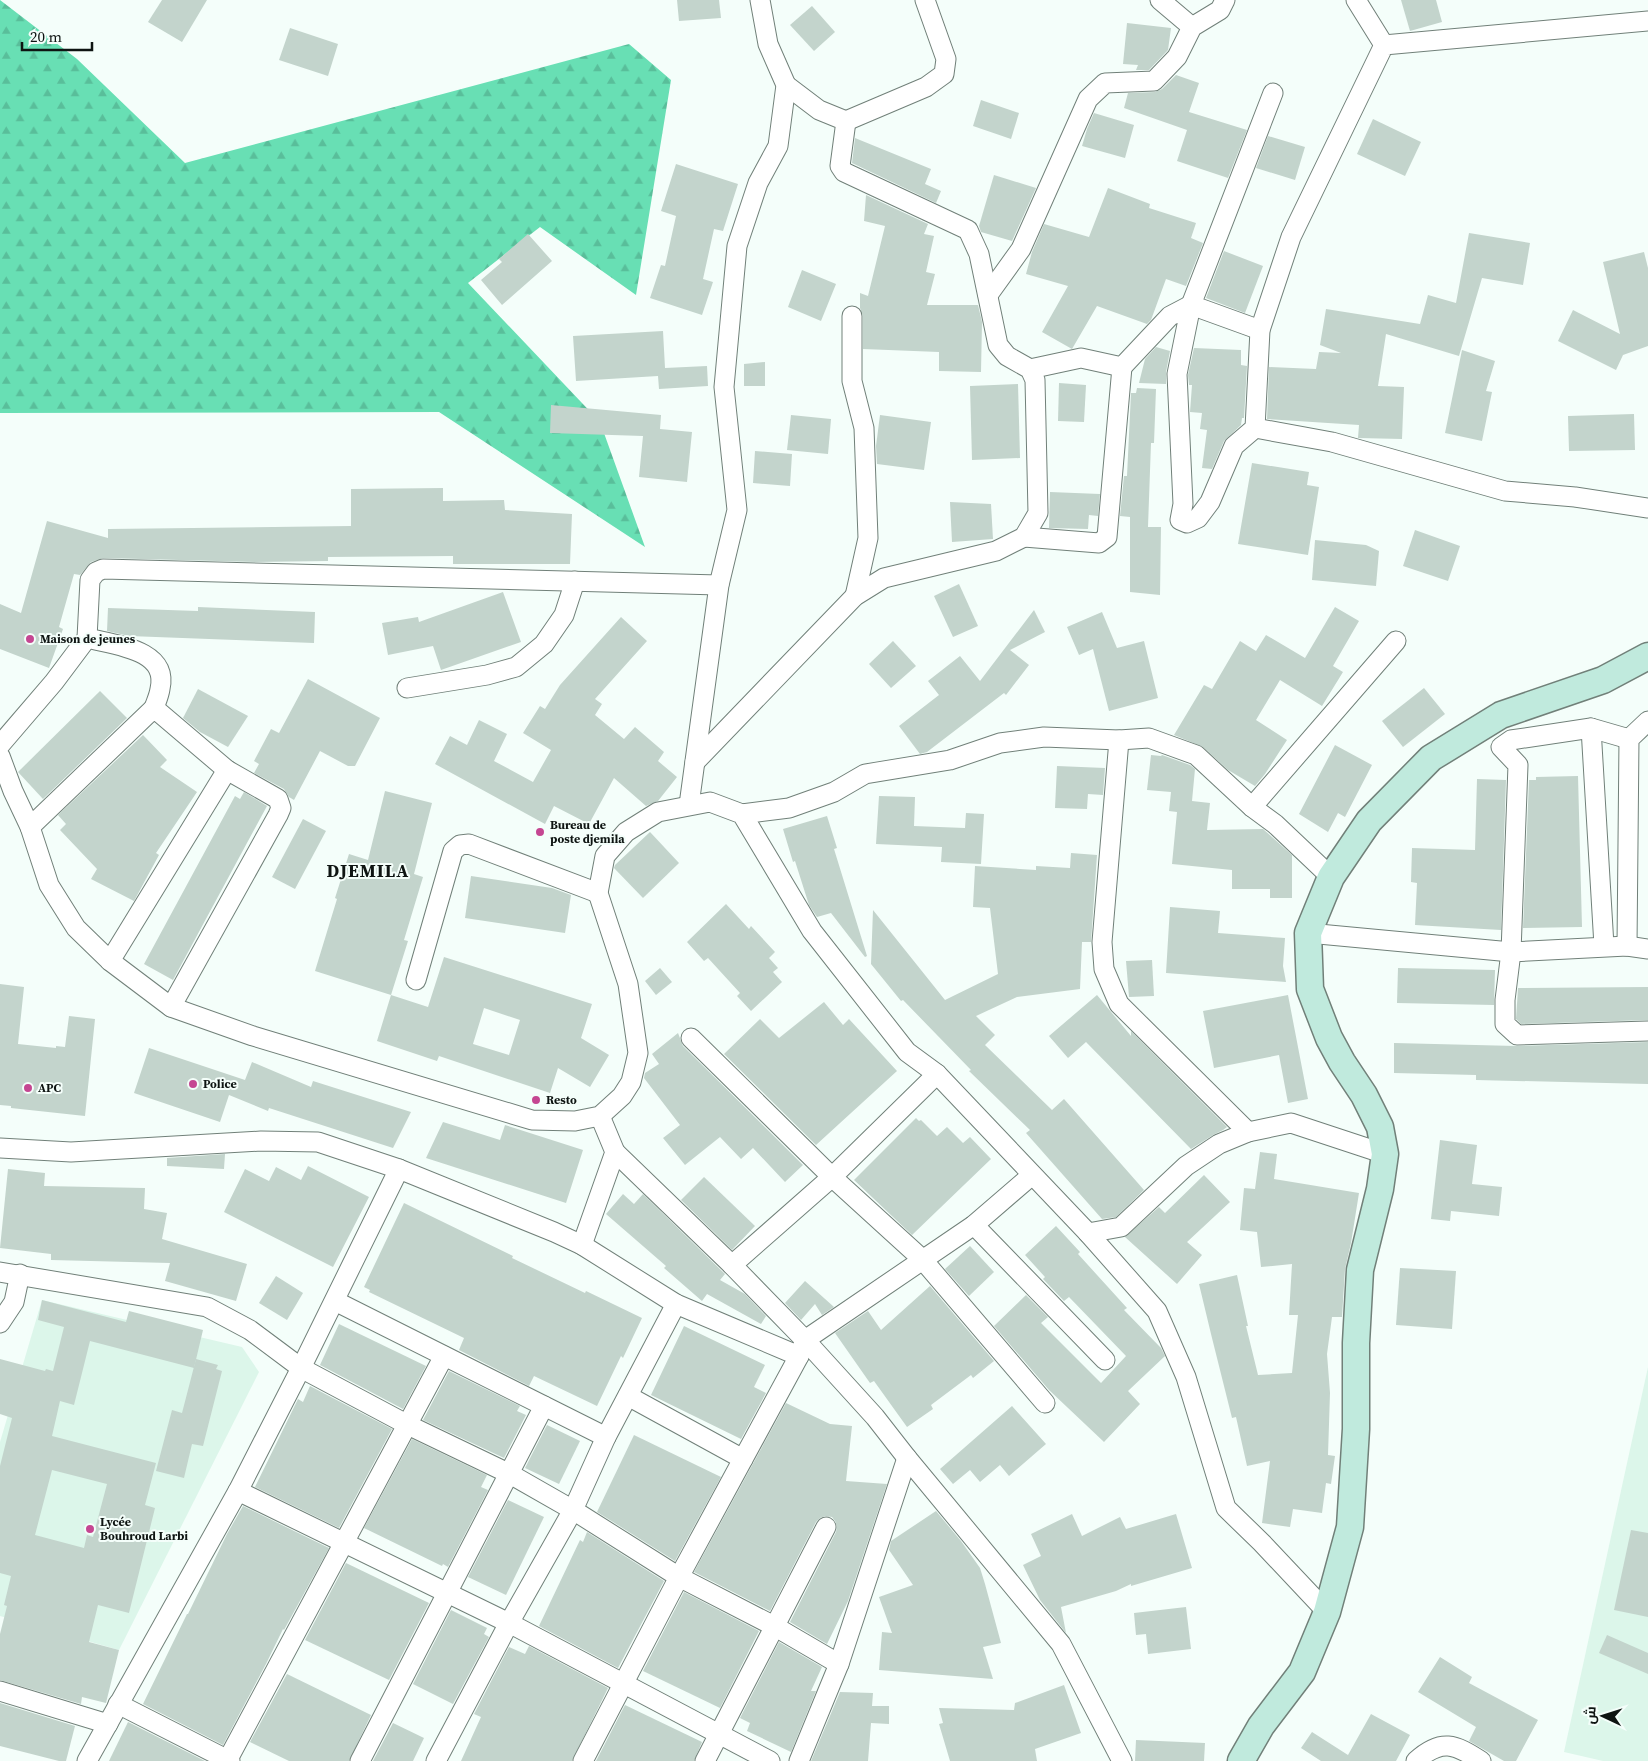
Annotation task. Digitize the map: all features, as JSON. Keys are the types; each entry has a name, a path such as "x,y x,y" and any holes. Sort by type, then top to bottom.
{"main road":[{"path":"1241,1761 1261,1726 1302,1672 1327,1612 1350,1528 1356,1429 1356,1343 1360,1270 1380,1189 1385,1154 1380,1127 1364,1095 1329,1038 1310,989 1308,933 1331,877 1369,820 1431,758 1501,715 1603,680 1648,656"}],"street":[{"path":"760,0 768,44 786,85 819,110 846,121 926,87 944,74 946,60 925,0"},
{"path":"1160,0 1192,27"},
{"path":"988,295 1021,249 1088,98 1105,83 1154,81 1177,57 1192,27 1220,10 1225,0"},
{"path":"1356,0 1384,45"},
{"path":"1384,45 1648,21"},
{"path":"1273,93 1191,305 1177,374 1183,504 1180,520 1187,523 1198,518 1210,502 1234,446 1255,428 1260,330 1291,237 1384,45"},
{"path":"688,805 696,762 719,585 736,510 724,387 738,246 758,183 778,146 786,85"},
{"path":"846,121 840,166 844,172 968,230 979,254 998,345 1007,356 1030,369 1035,380 1038,513 1024,537"},
{"path":"696,762 855,596 884,578 996,551 1024,537 1099,543 1107,537 1122,367 1170,316 1191,305 1260,330"},
{"path":"852,316 852,381 864,428 868,538 855,596"},
{"path":"1030,369 1080,358 1122,367"},
{"path":"1255,428 1332,442 1505,491 1575,497 1648,508"},
{"path":"0,745 54,682 87,638 90,580 96,572 103,568 719,585"},
{"path":"407,688 487,675 516,668 544,644 564,615 575,581"},
{"path":"30,827 154,708 161,688 160,671 150,657 127,648 87,638"},
{"path":"1252,807 1396,641"},
{"path":"154,708 227,770 278,799 281,808 170,1007"},
{"path":"1627,946 1629,739 1648,720"},
{"path":"1629,739 1591,728 1511,740 1501,747 1518,765 1511,952 1505,1000 1505,1024 1517,1035 1648,1031"},
{"path":"1591,728 1604,946"},
{"path":"0,756 13,791 30,827 49,885 76,928 110,961 170,1007 253,1036 532,1120 575,1120 600,1116 622,1096 631,1082 638,1053 628,984 598,893 605,856 626,832 658,812 710,802 742,814 788,808 834,792 865,774 950,760 1000,743 1044,737 1119,740 1149,738 1196,755 1252,807 1275,824 1331,877"},
{"path":"1119,740 1102,942 1104,968 1119,1004 1248,1132"},
{"path":"110,961 227,770"},
{"path":"742,814 812,931 907,1052 936,1074 1088,1233 1157,1311 1186,1377 1226,1508 1262,1542 1327,1612"},
{"path":"416,980 452,851 460,845 469,844 598,893"},
{"path":"1308,933 1511,952 1604,946 1627,946 1648,949"},
{"path":"691,1038 832,1177 922,1259 1045,1403"},
{"path":"732,1265 832,1177 936,1074"},
{"path":"600,1116 615,1152 732,1265 802,1348 875,1417 906,1458 1061,1644 1122,1761"},
{"path":"1088,1233 1121,1228 1186,1166 1219,1144 1248,1132 1291,1123 1385,1154"},
{"path":"0,1148 71,1152 260,1141 318,1142 399,1169 554,1232 582,1245 676,1304 802,1348"},
{"path":"582,1245 615,1152"},
{"path":"87,1761 238,1490 335,1301 399,1169"},
{"path":"583,1761 802,1348 922,1259 974,1225 1032,1175"},
{"path":"974,1225 1105,1360"},
{"path":"0,1272 207,1307 250,1330 301,1368 408,1424 510,1474 573,1510 679,1577 774,1626 839,1664"},
{"path":"0,1323 14,1302 20,1274"},
{"path":"335,1301 606,1437"},
{"path":"436,1761 509,1623 573,1510 606,1437 676,1304"},
{"path":"118,1704 228,1761 444,1356"},
{"path":"628,1396 743,1459"},
{"path":"360,1761 544,1406"},
{"path":"799,1761 839,1664 906,1458"},
{"path":"238,1490 509,1623 770,1761"},
{"path":"705,1761 826,1527"},
{"path":"0,1691 108,1724"},
{"path":"1416,1761 1423,1754 1443,1744 1464,1749 1481,1761"}],"shaded area":[{"name":"Lycée Bouhroud Larbi","path":"42,1300 242,1347 259,1372 119,1650 0,1616 0,1442"},
{"path":"1648,1367 1648,1761 1603,1761 1564,1752"}],"green space":[{"path":"0,0 77,59 185,163 629,44 671,80 636,295 540,227 468,283 600,422 645,547 439,412 0,413"}],"building":[{"path":"162,0 207,0 182,42 148,22"},
{"path":"677,0 719,0 721,18 679,21"},
{"path":"1401,0 1436,0 1442,22 1410,31"},
{"path":"812,6 835,32 814,51 790,25"},
{"path":"1127,23 1171,28 1168,50 1149,70 1136,70 1138,65 1123,64"},
{"path":"290,28 338,44 328,76 279,60"},
{"path":"1176,75 1199,83 1189,112 1247,130 1228,178 1177,161 1187,130 1124,108 1128,93 1155,92 1162,89"},
{"path":"981,100 1019,113 1011,139 973,126"},
{"path":"1094,113 1134,125 1125,158 1082,146"},
{"path":"1373,119 1421,142 1405,176 1357,154"},
{"path":"1268,136 1305,147 1295,180 1256,168"},
{"path":"855,138 931,169 925,184 941,191 936,203 852,163"},
{"path":"676,164 738,184 723,231 714,229 703,279 713,282 702,315 650,298 661,265 665,266 676,216 661,211"},
{"path":"994,175 1036,188 1012,241 981,232 979,226"},
{"path":"1108,188 1150,204 1149,208 1196,223 1191,238 1203,243 1186,286 1166,279 1151,320 1147,324 1097,306 1072,349 1042,332 1068,286 1026,274 1032,252 1044,224 1089,237"},
{"path":"866,195 928,224 924,234 934,236 926,272 935,274 927,305 978,305 982,322 981,372 939,371 939,352 863,349 863,316 860,308 860,293 868,296 885,226 864,221"},
{"path":"1469,233 1530,243 1523,285 1482,278 1459,356 1386,334 1378,386 1404,387 1402,439 1358,438 1359,425 1267,419 1269,367 1316,369 1319,352 1341,353 1320,345 1326,309 1420,324 1428,295 1456,303"},
{"path":"528,234 552,261 502,305 481,280 502,262 499,259"},
{"path":"1224,251 1263,266 1245,313 1206,298"},
{"path":"1644,252 1648,268 1648,346 1623,355 1616,370 1558,341 1573,310 1620,334 1603,262"},
{"path":"802,270 836,284 821,321 788,307"},
{"path":"663,331 665,368 707,366 708,386 659,389 658,376 576,381 573,336"},
{"path":"1156,347 1170,351 1166,384 1139,383 1145,359"},
{"path":"1194,348 1241,350 1241,365 1247,366 1244,418 1242,418 1241,425 1224,441 1212,469 1202,468 1207,430 1200,429 1202,413 1190,412 1192,385 1189,385 1188,375"},
{"path":"1462,350 1495,361 1486,391 1492,392 1482,441 1445,433"},
{"path":"765,362 765,386 744,386 744,364"},
{"path":"1059,383 1086,385 1084,422 1058,421"},
{"path":"1018,384 1020,458 972,460 970,386"},
{"path":"1137,388 1156,389 1154,443 1151,443 1148,527 1161,527 1160,595 1130,592 1130,517 1120,516 1124,476 1127,476 1131,393 1136,393"},
{"path":"551,405 661,415 660,429 692,432 687,482 639,477 643,436 550,433"},
{"path":"1634,414 1635,450 1569,451 1568,416"},
{"path":"791,415 831,419 828,454 787,450"},
{"path":"880,415 931,422 924,470 877,464 876,446"},
{"path":"755,451 792,454 790,486 753,483"},
{"path":"1252,463 1309,472 1307,485 1319,487 1308,555 1238,544"},
{"path":"443,488 443,501 504,500 505,510 572,514 570,564 453,564 453,556 328,557 328,561 255,562 103,558 91,562 80,575 74,574 59,627 63,629 49,668 0,649 0,604 21,613 47,521 108,538 108,529 351,526 351,489"},
{"path":"1050,492 1100,494 1098,516 1089,515 1088,529 1049,528"},
{"path":"950,502 991,504 993,539 952,542"},
{"path":"1415,530 1460,546 1448,581 1403,566"},
{"path":"1315,540 1366,545 1379,551 1376,586 1312,580"},
{"path":"959,584 978,626 953,637 934,596"},
{"path":"503,592 521,642 441,670 433,646 388,655 382,623 418,617 419,622"},
{"path":"198,607 315,612 314,643 129,636 107,631 108,608 198,611"},
{"path":"1335,607 1359,621 1333,666 1343,672 1322,706 1280,680 1256,720 1287,740 1255,786 1228,770 1203,747 1174,735 1204,685 1212,689 1240,641 1256,651 1266,635 1305,658"},
{"path":"1034,610 1045,632 1010,650 1029,665 1006,695 1004,693 927,752 920,754 899,726 939,695 928,681 960,656 980,681"},
{"path":"1102,612 1117,648 1144,641 1158,698 1109,711 1093,649 1079,655 1067,627"},
{"path":"621,617 647,641 595,699 602,704 595,715 624,739 635,727 664,752 658,761 677,777 658,801 646,806 614,778 589,824 554,806 545,824 435,764 450,736 467,745 479,720 507,734 494,761 533,782 551,750 523,733 540,706 545,709 560,685"},
{"path":"893,641 916,666 891,688 869,664"},
{"path":"308,679 380,718 355,766 348,766 320,751 294,800 289,797 284,789 254,773 259,764 254,761 271,729 279,733"},
{"path":"1424,688 1445,714 1403,747 1382,721"},
{"path":"198,689 248,716 228,747 200,732 183,718"},
{"path":"100,691 127,718 43,799 18,772"},
{"path":"143,735 167,760 160,767 197,792 156,853 159,855 134,901 91,879 97,869 60,830 66,824 58,815"},
{"path":"1335,745 1372,765 1345,817 1338,813 1328,832 1299,814"},
{"path":"1151,755 1162,755 1190,765 1195,769 1192,801 1210,803 1207,830 1263,829 1292,855 1292,898 1270,898 1270,889 1232,889 1232,870 1172,864 1177,812 1169,811 1171,792 1147,790"},
{"path":"1057,766 1105,768 1103,795 1088,794 1087,809 1055,808"},
{"path":"1578,776 1582,927 1523,928 1529,780 1536,780 1536,777"},
{"path":"1477,779 1506,780 1501,930 1415,925 1417,883 1411,882 1412,848 1475,850"},
{"path":"385,791 432,803 414,874 423,877 404,940 408,941 391,995 315,971 349,854 368,860"},
{"path":"244,792 267,806 173,980 144,964 235,796 240,799"},
{"path":"879,796 915,797 914,826 965,828 966,813 984,814 981,864 941,862 942,847 876,844"},
{"path":"827,816 837,848 834,849 867,956 865,957 831,913 817,917 809,905 783,829"},
{"path":"303,819 326,831 295,889 272,877"},
{"path":"650,832 679,863 643,898 614,868"},
{"path":"1071,853 1097,855 1091,942 1082,942 1080,989 1017,997 976,1016 995,1035 985,1045 1052,1110 1064,1099 1144,1190 1116,1217 1102,1219 1026,1133 1030,1130 969,1071 971,1070 903,1000 901,1001 871,964 873,910 945,1000 998,974 990,908 973,907 975,866 1036,870 1036,866 1070,868"},
{"path":"471,876 552,888 571,895 565,933 465,918"},
{"path":"726,904 749,929 751,926 775,952 769,958 778,968 773,972 782,982 751,1011 737,996 740,993 708,958 704,961 687,942"},
{"path":"1170,907 1220,911 1218,933 1285,938 1283,966 1286,982 1166,973"},
{"path":"444,957 592,1004 581,1038 609,1055 590,1087 558,1068 550,1093 439,1056 437,1061 377,1041 391,995 428,1007","holes":["484,1008 520,1020 509,1055 473,1044"]},
{"path":"1152,960 1154,996 1129,997 1126,961"},
{"path":"660,968 672,982 656,995 645,981"},
{"path":"1398,968 1495,970 1494,1005 1397,1003"},
{"path":"0,984 24,987 18,1044 56,1048 56,1046 65,1047 69,1016 95,1019 85,1116 11,1108 11,1106 0,1105"},
{"path":"1648,987 1648,1020 1521,1024 1516,1019 1518,988"},
{"path":"1097,995 1131,1036 1131,1031 1227,1127 1191,1149 1086,1042 1068,1058 1049,1036"},
{"path":"1288,995 1308,1099 1288,1103 1279,1055 1214,1068 1203,1011"},
{"path":"824,1002 843,1025 849,1019 897,1071 816,1145 724,1054 760,1019 779,1038"},
{"path":"678,1033 683,1046 803,1165 785,1182 753,1148 741,1159 720,1137 685,1165 663,1138 680,1125 644,1078 645,1073 659,1064 652,1054"},
{"path":"1648,1042 1648,1084 1476,1080 1476,1075 1394,1073 1394,1043 1516,1046"},
{"path":"149,1048 245,1080 252,1062 311,1087 313,1081 411,1112 393,1148 269,1108 268,1111 229,1095 220,1122 134,1093"},
{"path":"916,1118 919,1121 921,1120 937,1136 947,1127 963,1143 970,1137 991,1159 912,1235 854,1180"},
{"path":"443,1122 500,1140 505,1125 583,1150 566,1203 426,1158"},
{"path":"1440,1140 1477,1145 1472,1184 1502,1187 1499,1216 1451,1211 1450,1221 1431,1219"},
{"path":"1260,1152 1277,1154 1274,1179 1359,1193 1345,1269 1342,1317 1332,1317 1327,1354 1330,1393 1328,1455 1335,1456 1331,1484 1326,1483 1322,1513 1293,1509 1290,1527 1262,1523 1270,1461 1247,1466 1236,1417 1232,1418 1199,1284 1237,1275 1248,1326 1246,1326 1258,1375 1292,1373 1298,1315 1289,1315 1292,1264 1261,1267 1257,1232 1240,1230 1244,1188 1255,1189"},
{"path":"225,1154 224,1169 167,1166 167,1158"},
{"path":"308,1166 369,1197 333,1267 224,1212 245,1169 269,1181 276,1167 301,1180"},
{"path":"8,1169 45,1173 44,1186 145,1188 144,1209 167,1213 162,1239 247,1264 236,1301 165,1281 170,1263 51,1260 51,1254 0,1248"},
{"path":"1204,1175 1230,1202 1187,1242 1202,1255 1177,1284 1125,1237 1159,1207 1165,1213"},
{"path":"704,1177 755,1226 732,1250 681,1200"},
{"path":"623,1194 634,1204 643,1194 725,1274 720,1280 745,1294 766,1316 761,1324 707,1294 702,1301 664,1268 666,1266 606,1214"},
{"path":"404,1203 513,1256 512,1258 642,1318 597,1406 534,1376 529,1386 459,1350 464,1338 369,1292 370,1290 364,1287"},
{"path":"1056,1226 1080,1252 1078,1254 1127,1308 1124,1310 1161,1348 1165,1356 1128,1391 1140,1404 1104,1442 1049,1390 994,1326 1026,1295 1048,1317 1041,1323 1101,1383 1126,1356 1069,1297 1064,1301 1043,1279 1045,1277 1025,1255"},
{"path":"970,1246 994,1272 969,1296 945,1269"},
{"path":"1400,1268 1456,1271 1452,1329 1396,1325"},
{"path":"276,1276 303,1293 287,1320 259,1303"},
{"path":"805,1281 834,1307 822,1315 815,1304 801,1320 785,1303"},
{"path":"930,1286 994,1361 973,1378 971,1375 931,1405 933,1409 907,1427 874,1381 870,1383 835,1333 868,1311 881,1330"},
{"path":"42,1300 126,1322 129,1311 203,1330 194,1368 90,1341 74,1405 60,1401 52,1436 156,1463 145,1505 155,1508 129,1613 98,1605 89,1642 119,1650 106,1703 82,1697 81,1704 0,1680 0,1634 7,1606 4,1605 11,1576 0,1573 0,1466 12,1418 0,1414 0,1359 45,1371 46,1369 53,1371 64,1327 38,1320","holes":["52,1470 107,1484 93,1537 87,1535 84,1548 35,1535"]},
{"path":"339,1324 426,1366 403,1409 320,1365"},
{"path":"684,1326 765,1365 754,1387 766,1393 741,1439 651,1395"},
{"path":"196,1359 218,1365 216,1369 222,1371 203,1446 192,1444 184,1478 156,1471 172,1410 182,1413"},
{"path":"449,1371 520,1406 517,1411 526,1415 504,1458 423,1420"},
{"path":"310,1386 392,1429 339,1528 255,1487 298,1399 303,1402"},
{"path":"786,1403 830,1424 852,1426 846,1481 887,1484 848,1601 827,1644 790,1622 836,1532 837,1526 832,1517 825,1516 816,1522 770,1611 694,1572"},
{"path":"1012,1406 1046,1444 1009,1476 1000,1465 980,1482 970,1470 953,1484 940,1469"},
{"path":"547,1425 580,1441 559,1484 525,1468"},
{"path":"634,1435 721,1477 675,1561 597,1512"},
{"path":"412,1439 487,1475 481,1487 488,1490 448,1567 443,1564 442,1566 364,1528"},
{"path":"508,1500 544,1517 506,1595 468,1577"},
{"path":"243,1506 329,1548 283,1629 223,1745 143,1704 227,1534"},
{"path":"936,1511 980,1568 1001,1643 983,1647 993,1679 879,1670 882,1632 892,1633 879,1597 913,1585 889,1550 891,1541"},
{"path":"1072,1514 1082,1536 1120,1517 1126,1529 1176,1514 1192,1568 1131,1586 1131,1584 1116,1591 1061,1607 1066,1633 1040,1600 1023,1565 1041,1556 1031,1534"},
{"path":"1631,1530 1648,1533 1648,1617 1614,1610"},
{"path":"587,1532 664,1581 618,1668 539,1626 580,1540 583,1542"},
{"path":"346,1563 429,1603 389,1680 305,1640"},
{"path":"684,1592 759,1631 720,1708 643,1671"},
{"path":"1186,1607 1191,1649 1148,1654 1146,1634 1136,1635 1134,1613"},
{"path":"451,1610 487,1628 484,1634 489,1637 453,1704 413,1684"},
{"path":"1607,1635 1648,1653 1648,1674 1599,1653"},
{"path":"779,1642 822,1667 811,1691 816,1691 791,1752 747,1731 750,1723 740,1718"},
{"path":"529,1646 608,1688 572,1761 461,1761 481,1717 474,1714 509,1647 525,1654"},
{"path":"1440,1657 1472,1677 1469,1683 1538,1720 1516,1761 1504,1761 1469,1741 1476,1727 1418,1692"},
{"path":"287,1674 371,1715 349,1761 289,1761 250,1742"},
{"path":"1064,1685 1081,1733 1035,1749 1037,1761 950,1761 939,1724 943,1723 939,1708 1014,1710 1015,1703"},
{"path":"840,1692 873,1693 872,1706 889,1706 889,1724 871,1723 868,1761 811,1761"},
{"path":"0,1703 75,1726 66,1761 59,1761 0,1746"},
{"path":"625,1705 702,1742 694,1761 596,1761"},
{"path":"1371,1714 1410,1735 1396,1761 1321,1761 1301,1748 1312,1732 1348,1755"},
{"path":"128,1722 134,1725 205,1761 109,1761"},
{"path":"393,1723 424,1738 413,1761 373,1761"},
{"path":"1136,1740 1205,1743 1204,1761 1135,1761"}],"place":[{"name":"Maison de jeunes","path":"30,639"},
{"name":"Bureau de poste djemila","path":"540,832"},
{"name":"Police","path":"193,1084"},
{"name":"APC","path":"28,1088"},
{"name":"Resto","path":"536,1100"},
{"name":"Lycée Bouhroud Larbi","path":"90,1529"}],"district":[{"name":"DJEMILA","path":"368,870"}]}
